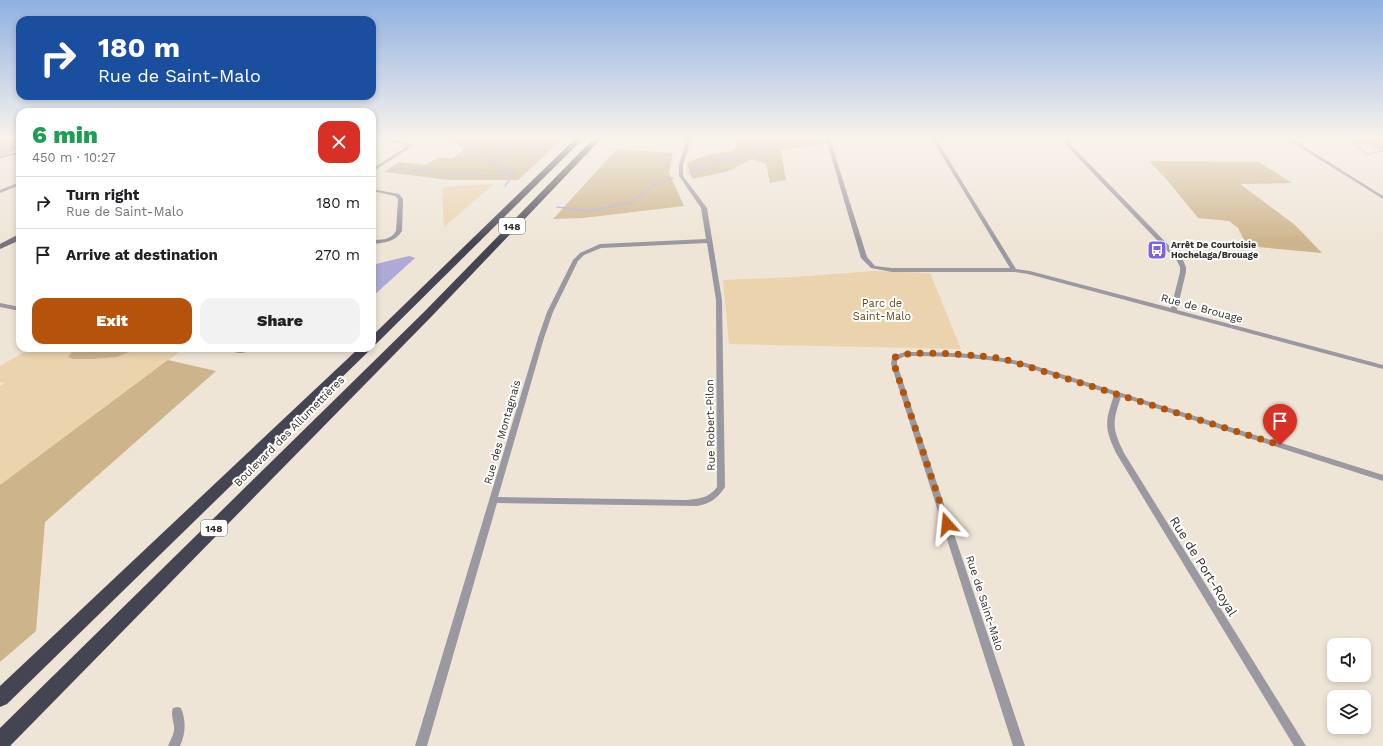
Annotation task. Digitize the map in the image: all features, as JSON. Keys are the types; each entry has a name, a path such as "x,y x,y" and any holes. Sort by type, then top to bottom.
{"highway":[{"name":"148","path":"376,338 544,174"},
{"name":"Boulevard des Allumettières","path":"0,742 428,314 563,174"},
{"path":"407,309 428,314"},
{"name":"Boulevard des Allumettières","path":"0,698 362,352"}],"main road":[{"path":"0,242 16,235"},
{"path":"0,246 16,239"}],"street":[{"name":"Rue Robert-Pilon","path":"494,500 686,503 708,502 716,495 721,487 719,300 704,208 681,176 681,174"},
{"name":"Rue de Brouage","path":"839,174 864,258 873,267 892,270 1014,270 1055,278 1383,367"},
{"path":"955,174 1014,270"},
{"path":"1097,174 1180,260 1183,267 1183,272 1174,310"},
{"path":"1344,174 1383,198"},
{"path":"0,192 16,183"},
{"path":"376,191 397,195 401,198 398,235 390,239 376,241"},
{"name":"Rue des Montagnais","path":"421,746 541,338 550,312 576,260 588,250 600,246 709,242"},
{"path":"12,307 16,304"},
{"path":"0,305 16,308"},
{"name":"Rue de Saint-Malo","path":"1019,746 894,364 894,358 905,354 990,356 1024,364 1383,478"},
{"name":"Rue de Port-Royal","path":"1118,394 1109,421 1110,430 1120,453 1300,746"},
{"path":"174,746 179,737 180,726 177,712"}],"green space":[{"path":"494,184 444,227 442,187"},
{"name":"Parc de Saint-Malo","path":"873,271 930,273 961,349 729,344 723,280 795,277"},
{"path":"24,352 179,352 0,485 0,386 5,383 0,382 0,366"}],"shaded area":[{"path":"399,174 525,174 518,180 449,180"},
{"path":"594,174 669,174 684,206 583,218 553,219"},
{"path":"690,174 717,174 692,179"},
{"path":"768,174 785,174 786,180 770,183"},
{"path":"1161,174 1278,174 1292,183 1240,184 1295,225 1322,253 1247,246 1238,228 1229,221 1198,218"},
{"path":"72,352 129,352 117,357 73,359 68,357"},
{"path":"168,360 216,371 45,522 36,631 0,662 0,485"}],"water":[{"path":"409,256 415,258 376,293 376,264"}],"waterway":[{"path":"463,174 495,176 510,174"},
{"path":"505,186 514,174"},
{"path":"557,207 590,211 632,202 652,186 673,178"}],"place":[{"name":"Arrêt De Courtoisie Hochelaga/Brouage","path":"1157,250"}],"route":[{"path":"947,524 894,364 894,358 905,354 975,355 1004,359 1280,445"}]}
